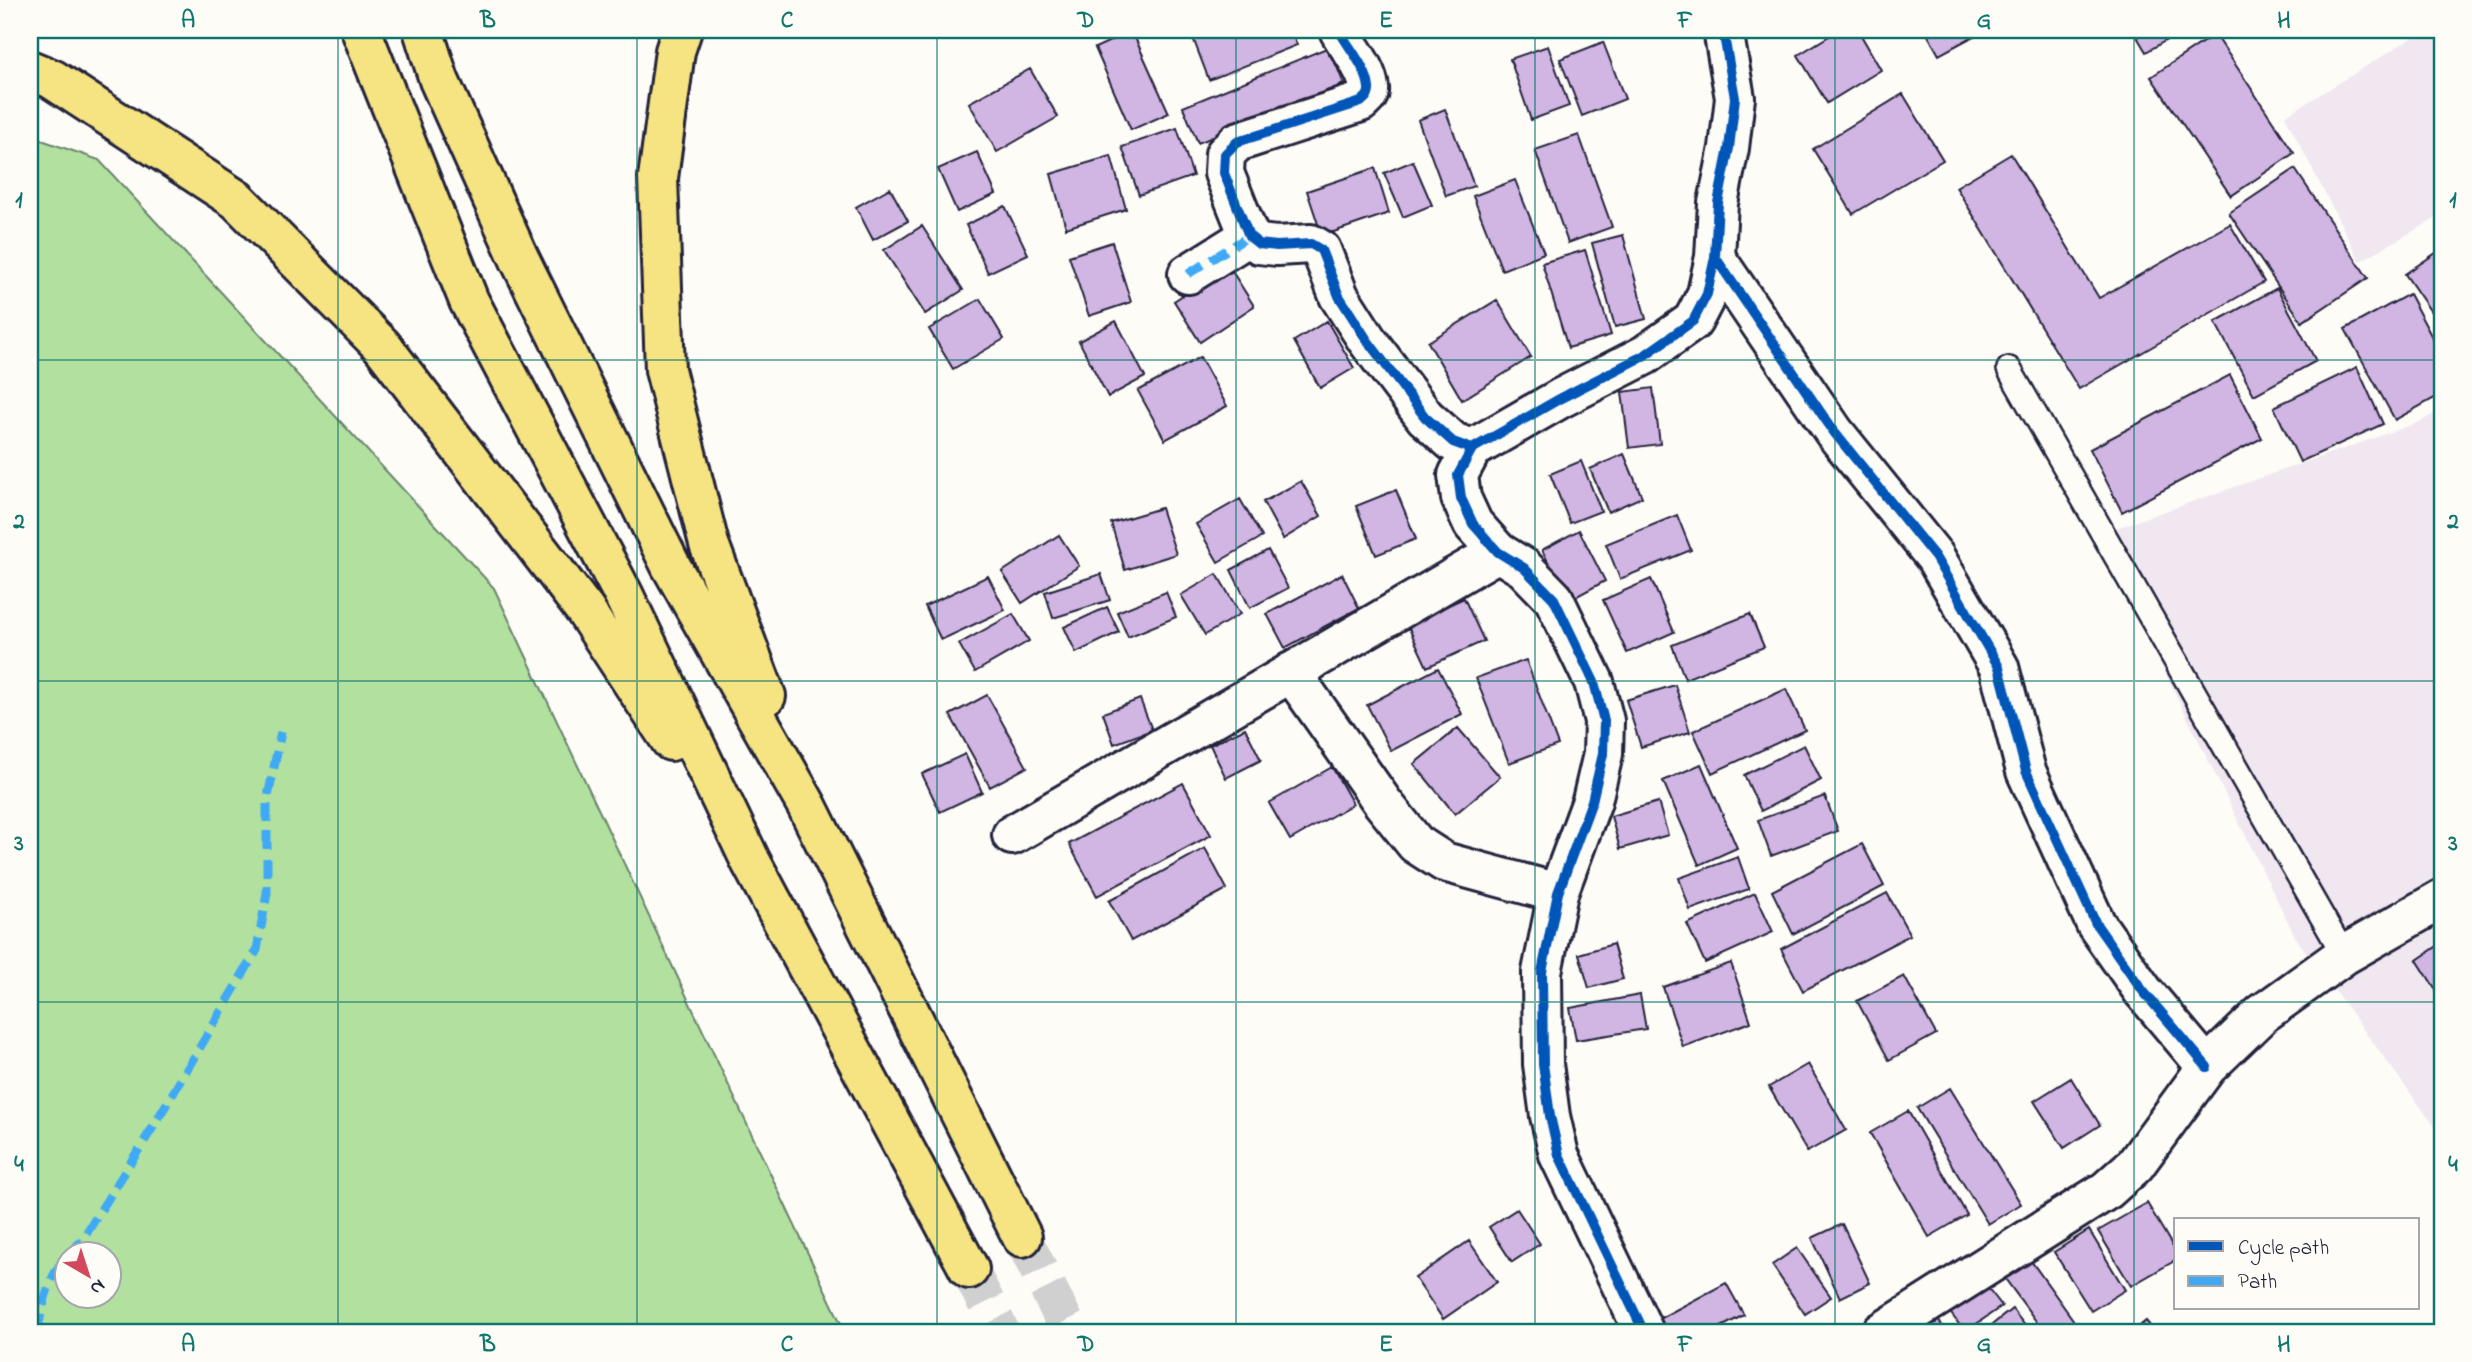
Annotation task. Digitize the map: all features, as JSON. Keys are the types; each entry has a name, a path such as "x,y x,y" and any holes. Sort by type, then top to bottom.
{"highway":[{"path":"361,30 469,301 623,594 751,862 969,1269"},
{"path":"423,30 439,80 519,258 659,542 807,806 1022,1237"},
{"path":"682,30 676,51 657,178 665,370 709,544 807,806"},
{"path":"30,70 52,79 237,200 382,346 584,609 751,862"}],"street":[{"path":"1644,1332 1559,1155 1550,1116 1543,1064 1542,972 1558,893 1592,802 1603,754 1604,721 1594,682 1554,599 1524,568 1498,552 1473,524 1461,498 1458,475 1472,449 1561,398 1645,355 1693,321 1707,294 1715,257 1718,203 1735,98 1723,30"},
{"path":"1346,31 1369,89 1367,97 1361,102 1237,142 1225,154 1224,173 1250,236 1259,244 1311,244 1321,250 1339,296 1367,340 1425,417 1453,442 1472,449"},
{"path":"1188,274 1250,236"},
{"path":"1715,257 1834,432 1935,556 1999,667 2026,771 2096,924 2143,992 2207,1067"},
{"path":"1012,835 1498,552"},
{"path":"1291,672 1383,803 1416,844 1444,862 1558,893"},
{"path":"1882,1332 2107,1190 2123,1177 2148,1149 2207,1067 2262,1014 2344,956 2442,899"}],"lane":[{"path":"2009,369 2344,956"}],"shaded area":[{"path":"2425,30 2442,30 2442,215 2360,261 2285,116"},
{"path":"2442,409 2442,1136 2296,938 2097,535 2420,422"}],"green space":[{"path":"30,136 99,160 494,588 845,1332 30,1332"}],"building":[{"path":"1190,30 1291,30 1297,45 1209,80"},
{"path":"1839,30 1858,30 1881,70 1827,103 1798,55"},
{"path":"1925,30 1985,30 1939,55"},
{"path":"2133,30 2184,30 2146,52"},
{"path":"1132,31 1169,113 1131,130 1095,48"},
{"path":"2215,34 2294,153 2231,196 2151,77"},
{"path":"1603,42 1625,99 1582,116 1560,59"},
{"path":"1548,46 1569,106 1531,120 1510,59"},
{"path":"1329,47 1344,84 1198,143 1183,107"},
{"path":"1030,69 1058,117 997,152 969,103"},
{"path":"1903,94 1943,160 1853,214 1813,149"},
{"path":"1445,109 1474,186 1446,196 1418,120"},
{"path":"1177,128 1193,176 1139,195 1122,147"},
{"path":"1579,135 1612,227 1568,243 1535,150"},
{"path":"977,152 996,194 957,212 938,169"},
{"path":"2011,154 2099,298 2230,224 2264,282 2079,389 1956,187"},
{"path":"1111,156 1126,209 1066,228 1051,174"},
{"path":"1413,161 1432,205 1403,217 1384,173"},
{"path":"1375,168 1389,213 1322,236 1307,191"},
{"path":"2295,169 2368,278 2302,322 2229,213"},
{"path":"1515,180 1544,253 1502,270 1473,196"},
{"path":"890,188 908,221 873,240 856,207"},
{"path":"1005,206 1028,254 988,273 966,225"},
{"path":"922,226 963,290 925,314 884,250"},
{"path":"1623,235 1646,319 1615,327 1592,243"},
{"path":"1112,242 1131,302 1089,316 1069,256"},
{"path":"2442,249 2442,319 2438,322 2405,274"},
{"path":"1585,250 1611,335 1568,348 1542,263"},
{"path":"1228,265 1254,306 1200,342 1174,301"},
{"path":"2277,288 2316,361 2254,395 2215,322"},
{"path":"2409,294 2442,356 2442,394 2395,420 2345,329"},
{"path":"980,299 1004,339 953,369 929,329"},
{"path":"1497,300 1531,357 1462,400 1428,342"},
{"path":"1116,321 1145,377 1108,397 1079,341"},
{"path":"1327,321 1354,368 1320,388 1294,341"},
{"path":"1200,357 1227,406 1165,440 1138,391"},
{"path":"2357,367 2383,424 2300,462 2274,407"},
{"path":"2230,375 2262,438 2122,512 2090,449"},
{"path":"1653,388 1660,444 1629,448 1622,392"},
{"path":"1624,454 1642,497 1608,512 1590,469"},
{"path":"1581,461 1601,511 1570,523 1550,474"},
{"path":"1301,481 1321,516 1283,539 1263,502"},
{"path":"1396,490 1416,539 1376,555 1356,506"},
{"path":"1240,499 1262,537 1218,562 1196,524"},
{"path":"1161,508 1176,554 1125,570 1111,523"},
{"path":"1677,515 1691,550 1620,579 1606,544"},
{"path":"1579,530 1605,581 1568,601 1542,550"},
{"path":"1059,535 1079,566 1022,603 1002,572"},
{"path":"1268,550 1288,588 1250,608 1231,570"},
{"path":"1101,574 1110,600 1053,618 1045,592"},
{"path":"1217,574 1240,614 1205,635 1181,595"},
{"path":"1342,574 1359,608 1285,648 1267,614"},
{"path":"988,576 1005,610 941,640 925,606"},
{"path":"1651,579 1674,632 1627,653 1603,600"},
{"path":"1166,592 1176,617 1128,637 1117,612"},
{"path":"1464,598 1484,641 1427,667 1407,624"},
{"path":"1107,607 1119,632 1076,653 1064,627"},
{"path":"1013,614 1029,641 975,672 959,644"},
{"path":"1750,614 1764,647 1685,679 1672,645"},
{"path":"1526,660 1558,745 1509,763 1476,678"},
{"path":"1438,668 1462,714 1391,751 1367,705"},
{"path":"1675,685 1690,732 1641,747 1626,700"},
{"path":"1786,689 1805,730 1712,773 1693,731"},
{"path":"987,695 1027,767 990,787 950,715"},
{"path":"1140,699 1152,730 1114,744 1103,713"},
{"path":"1245,728 1261,760 1226,778 1210,745"},
{"path":"1458,728 1500,777 1455,814 1414,764"},
{"path":"1804,745 1821,780 1761,811 1744,775"},
{"path":"965,754 982,792 940,812 922,774"},
{"path":"1701,764 1737,848 1699,865 1663,781"},
{"path":"1332,767 1353,804 1290,840 1269,803"},
{"path":"1183,783 1211,835 1097,896 1069,844"},
{"path":"1825,796 1838,831 1771,856 1758,820"},
{"path":"1658,802 1668,835 1620,849 1611,816"},
{"path":"1862,844 1884,886 1793,934 1772,891"},
{"path":"1205,848 1227,889 1131,941 1109,901"},
{"path":"1738,857 1749,889 1690,910 1679,878"},
{"path":"1755,893 1773,932 1705,963 1687,924"},
{"path":"1887,893 1910,935 1803,991 1781,949"},
{"path":"2442,943 2442,999 2417,960"},
{"path":"1613,944 1623,979 1589,988 1579,954"},
{"path":"1731,963 1751,1022 1683,1047 1663,987"},
{"path":"1904,976 1936,1034 1889,1060 1857,1001"},
{"path":"1640,995 1646,1029 1576,1040 1570,1008"},
{"path":"1808,1064 1846,1130 1807,1152 1769,1087"},
{"path":"2071,1078 2100,1125 2064,1148 2034,1101"},
{"path":"1950,1088 2021,1204 1988,1224 1917,1108"},
{"path":"1908,1111 1967,1215 1929,1237 1870,1133"},
{"path":"2147,1203 2174,1249 2174,1261 2131,1286 2098,1231"},
{"path":"1517,1209 1540,1244 1512,1262 1489,1227"},
{"path":"1842,1224 1870,1283 1840,1298 1812,1238"},
{"path":"2089,1230 2125,1290 2091,1311 2054,1252"},
{"path":"1469,1241 1497,1282 1443,1319 1415,1278"},
{"path":"1797,1248 1831,1297 1805,1314 1772,1265"},
{"path":"2024,1251 2074,1321 2059,1332 2044,1332 1998,1269"},
{"path":"1981,1279 2002,1306 1965,1332 1945,1306"},
{"path":"1726,1283 1744,1315 1712,1332 1661,1332 1655,1321"},
{"path":"2012,1309 2030,1332 1983,1332"},
{"path":"1932,1312 1947,1332 1905,1332"},
{"path":"2146,1321 2155,1332 2132,1332"}],"tunnel":[{"path":"1022,1237 1070,1332"},
{"path":"969,1269 1001,1332"}],"marked path":[{"path":"1188,274 1249,236"},
{"path":"82,1240 153,1127 257,950 267,893 267,802 281,732"},
{"path":"37,1332 52,1279"}],"cycle path":[{"path":"1339,30 1368,80 1367,96 1361,102 1237,142 1225,154 1224,173 1249,236 1259,244 1311,244 1321,250 1339,296 1367,340 1425,417 1453,442 1472,449"},
{"path":"1644,1332 1559,1155 1550,1116 1543,1064 1542,972 1558,893 1592,801 1603,754 1604,721 1594,682 1554,599 1524,568 1498,552 1473,524 1461,498 1458,475 1472,449 1561,398 1645,355 1693,321 1707,294 1715,257 1718,203 1735,98 1723,30"},
{"path":"1715,257 1834,432 1935,557 1999,667 2026,771 2096,924 2143,991 2207,1067"}]}
